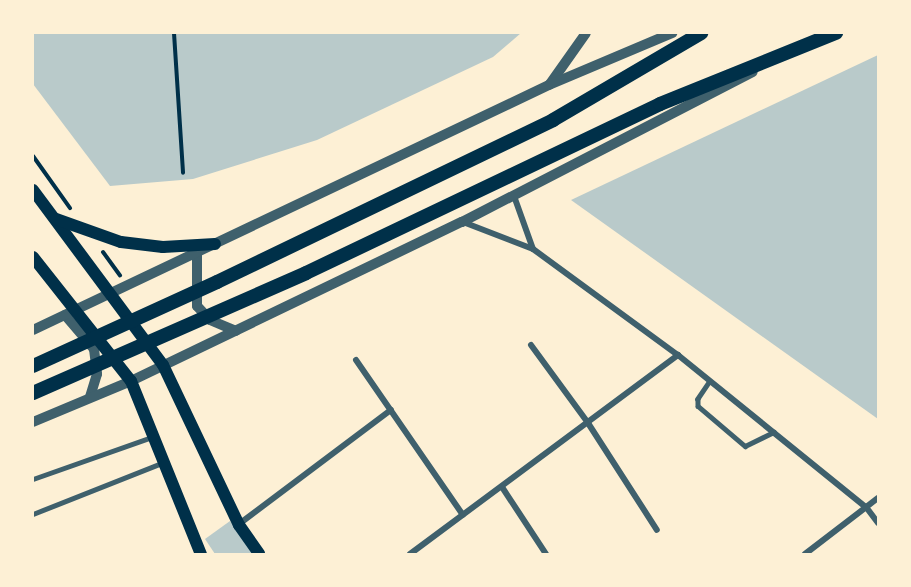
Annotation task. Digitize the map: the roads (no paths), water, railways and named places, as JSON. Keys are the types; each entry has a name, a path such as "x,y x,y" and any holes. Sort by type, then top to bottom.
{"main road":[{"path":"33,366 217,282 553,120 701,33"},
{"path":"33,393 306,273 660,104 836,33"},
{"path":"33,190 163,365 239,525 259,554"},
{"path":"53,217 121,242 163,247 215,244"},
{"path":"33,257 70,312 131,381 201,554"}],"street":[{"path":"549,85 586,33"},
{"path":"33,330 549,85 672,33"},
{"path":"33,422 131,381 462,222 795,51"},
{"path":"513,196 533,249"},
{"path":"462,222 533,249 678,355 866,507 878,523"},
{"path":"196,253 197,306 210,320 236,331"},
{"path":"70,312 94,349 97,374 90,397"},
{"path":"531,345 588,423 657,530"},
{"path":"412,553 678,355"},
{"path":"356,360 463,515"},
{"path":"239,525 391,410"},
{"path":"502,487 546,554"},
{"path":"805,554 878,498"}],"lane":[{"path":"710,381 698,399 698,406 745,446 774,432"},
{"path":"33,479 153,436"},
{"path":"33,514 163,463"}]}
